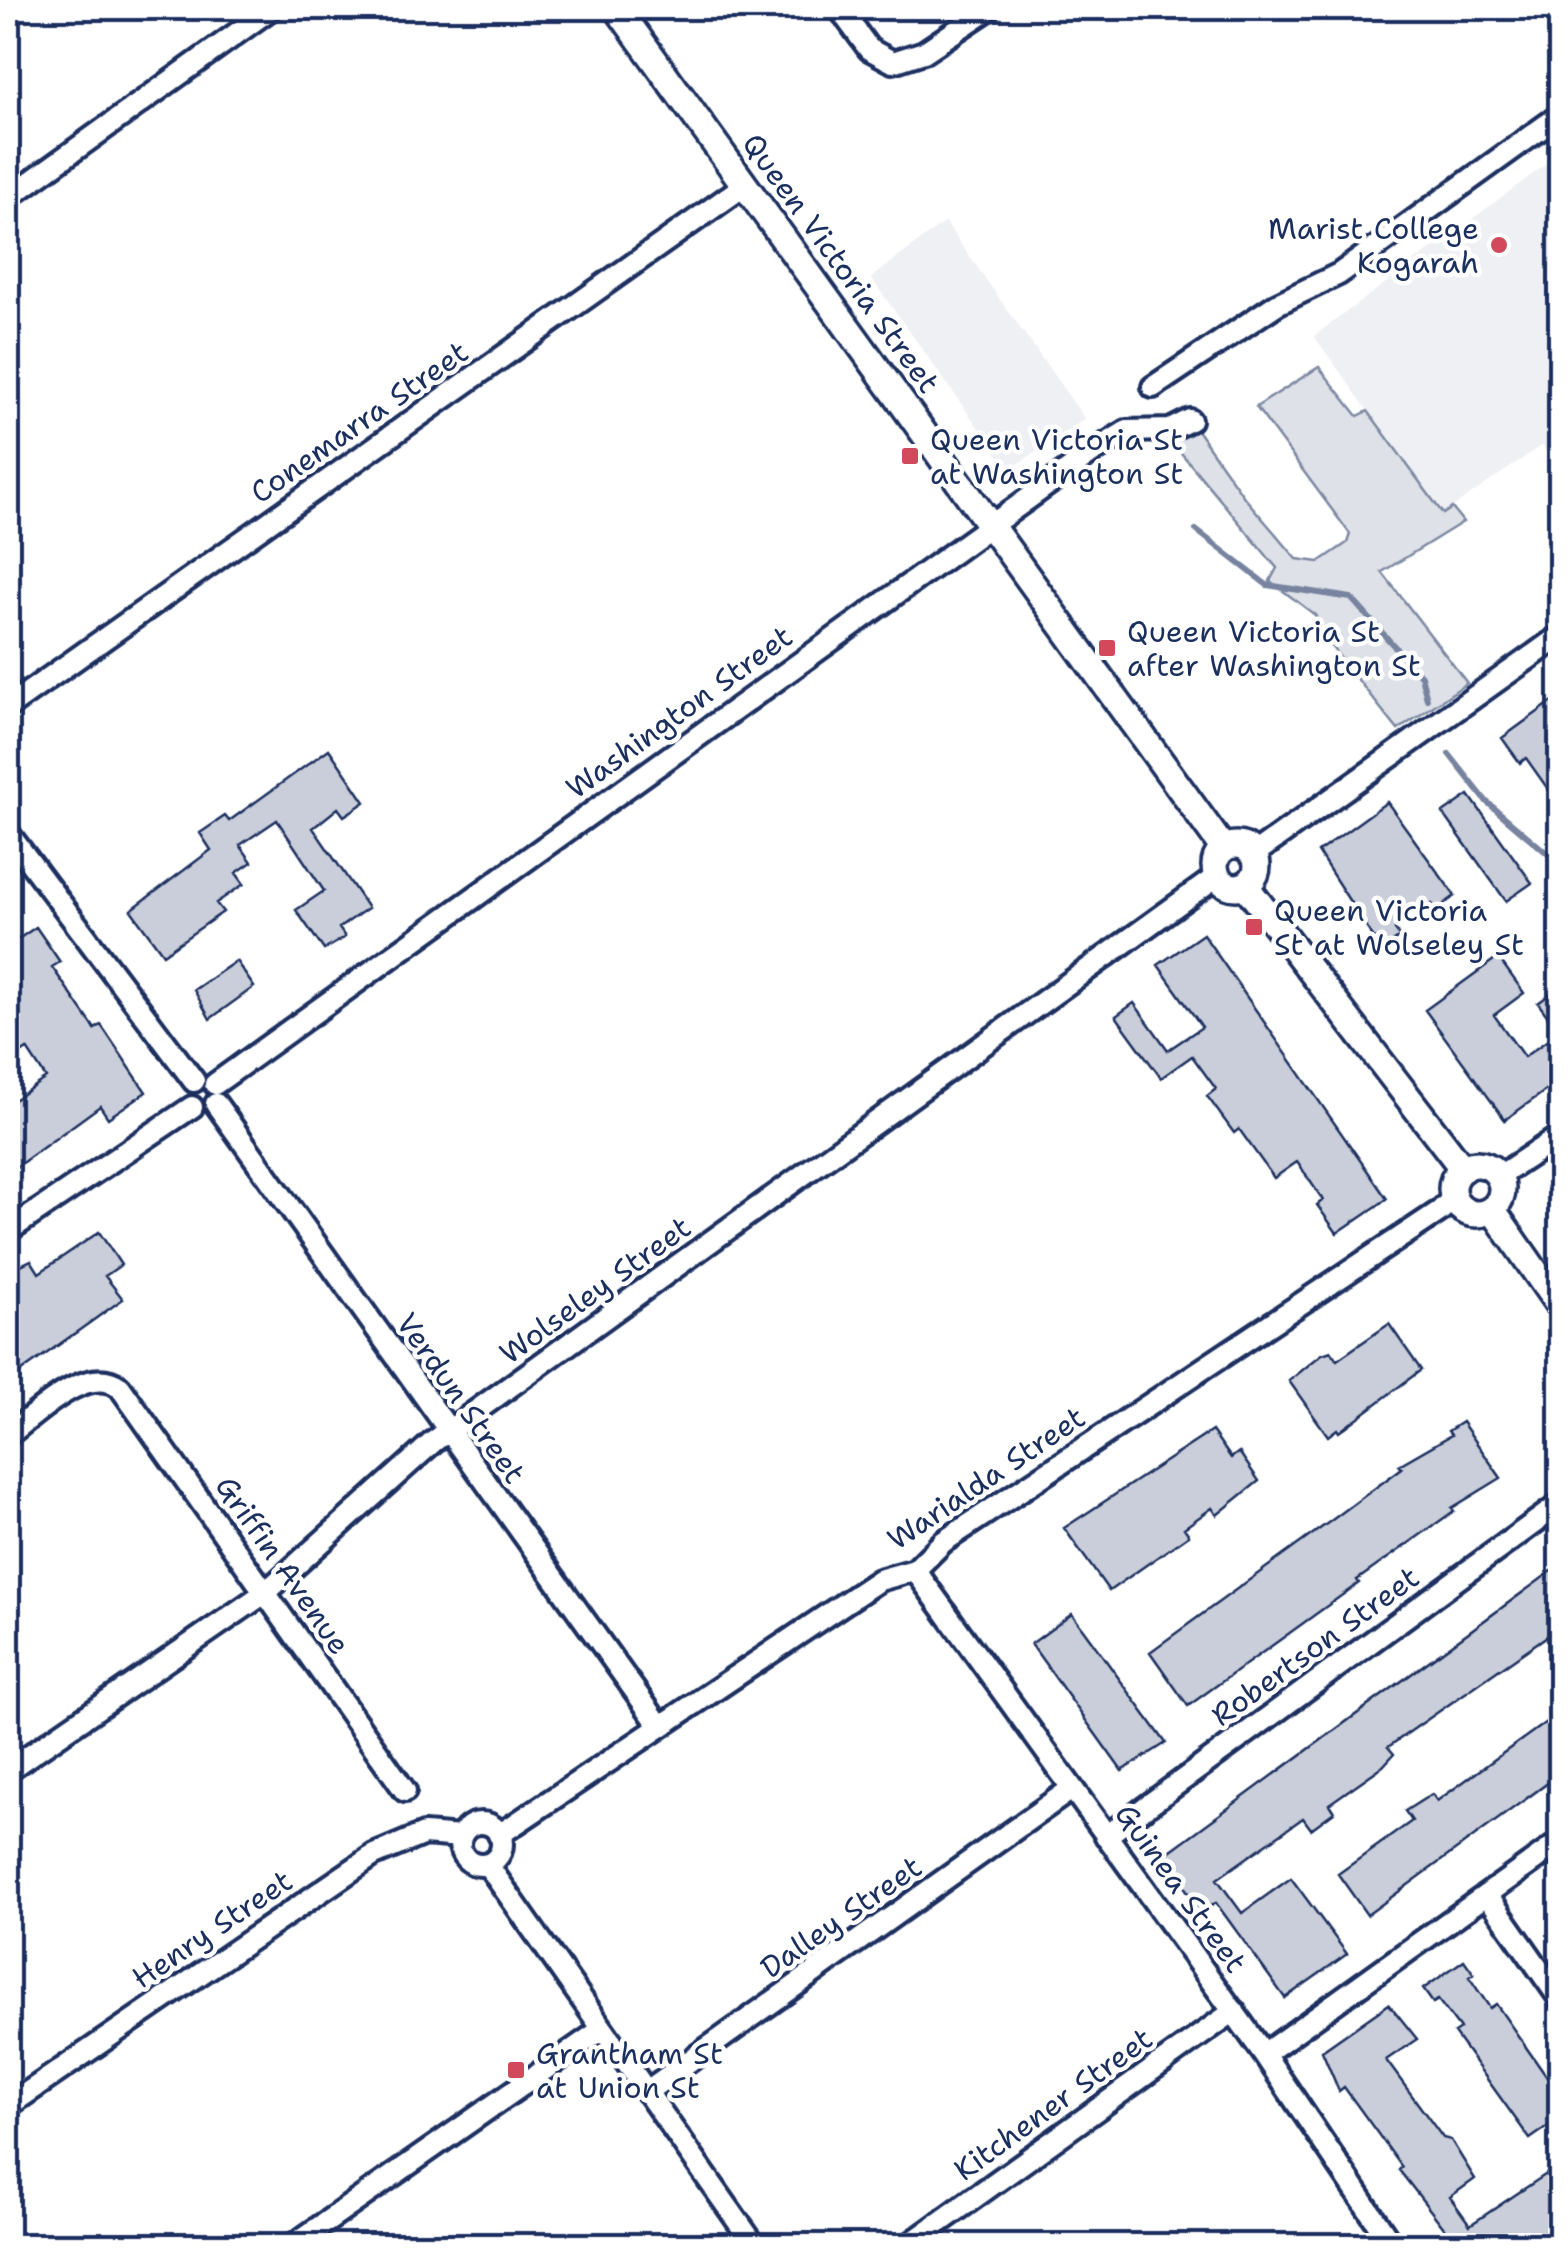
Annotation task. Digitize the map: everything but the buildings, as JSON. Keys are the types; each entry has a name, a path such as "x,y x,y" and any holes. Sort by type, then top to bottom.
{"main road":[{"name":"Queen Victoria Street","path":"617,8 1223,848"},
{"path":"1240,845 1254,854 1256,873 1245,885 1228,886 1217,876 1214,863 1223,848 1240,845"},
{"path":"1245,885 1463,1169"},
{"path":"1479,1165 1498,1177 1501,1195 1492,1210 1468,1212 1454,1197 1454,1180 1463,1169 1479,1165"},
{"path":"1492,1210 1560,1307"}],"street":[{"path":"8,198 272,8"},
{"path":"839,8 877,56 893,62 909,60 990,8"},
{"path":"1154,386 1277,304 1339,274 1560,115"},
{"name":"Conemarra Street","path":"8,707 745,185"},
{"name":"Washington Street","path":"208,1089 1124,432 1170,430 1190,420"},
{"path":"1254,854 1560,636"},
{"name":"Verdun Street","path":"8,833 208,1089 660,1726"},
{"name":"Wolseley Street","path":"12,1767 266,1592 448,1432 1217,876"},
{"path":"8,1230 192,1107 186,1095 208,1089"},
{"path":"1498,1177 1560,1136"},
{"name":"Warialda Street","path":"500,1835 879,1580 914,1570 943,1542 1440,1211 1454,1197"},
{"name":"Griffin Avenue","path":"8,1434 86,1381 107,1379 125,1391 405,1791"},
{"name":"Robertson Street","path":"1106,1836 1560,1504"},
{"name":"Guinea Street","path":"914,1570 1234,2011 1391,2245"},
{"name":"Dalley Street","path":"646,2092 1070,1790"},
{"path":"480,1823 491,1826 500,1835 500,1850 486,1864 474,1863 464,1856 461,1837 468,1827 480,1823"},
{"name":"Henry Street","path":"8,2106 374,1855 414,1836 461,1837"},
{"path":"1264,2054 1560,1842"},
{"path":"486,1864 755,2246"},
{"path":"1488,1896 1560,1999"},
{"name":"Kitchener Street","path":"907,2246 1234,2011"},
{"path":"292,2246 601,2030"}],"shaded area":[{"name":"Marist College Kogarah","path":"1560,154 1560,471 1542,445 1443,514 1314,336"},
{"path":"945,222 1085,419 1009,470 871,278"},
{"path":"1319,367 1358,416 1368,411 1443,514 1452,508 1463,522 1382,572 1467,683 1398,730 1330,645 1315,615 1270,581 1277,568 1162,430 1190,420 1244,497 1297,559 1319,562 1347,543 1350,534 1256,407"}],"waterway":[{"path":"1196,530 1267,585 1351,598 1421,676 1427,699"},
{"path":"1449,754 1487,802 1560,864"}],"place":[{"name":"Marist College Kogarah","path":"1499,245"},
{"name":"Queen Victoria St at Washington St","path":"910,456"},
{"name":"Queen Victoria St after Washington St","path":"1107,648"},
{"name":"Queen Victoria St at Wolseley St","path":"1254,927"},
{"name":"Grantham St at Union St","path":"516,2070"}]}
